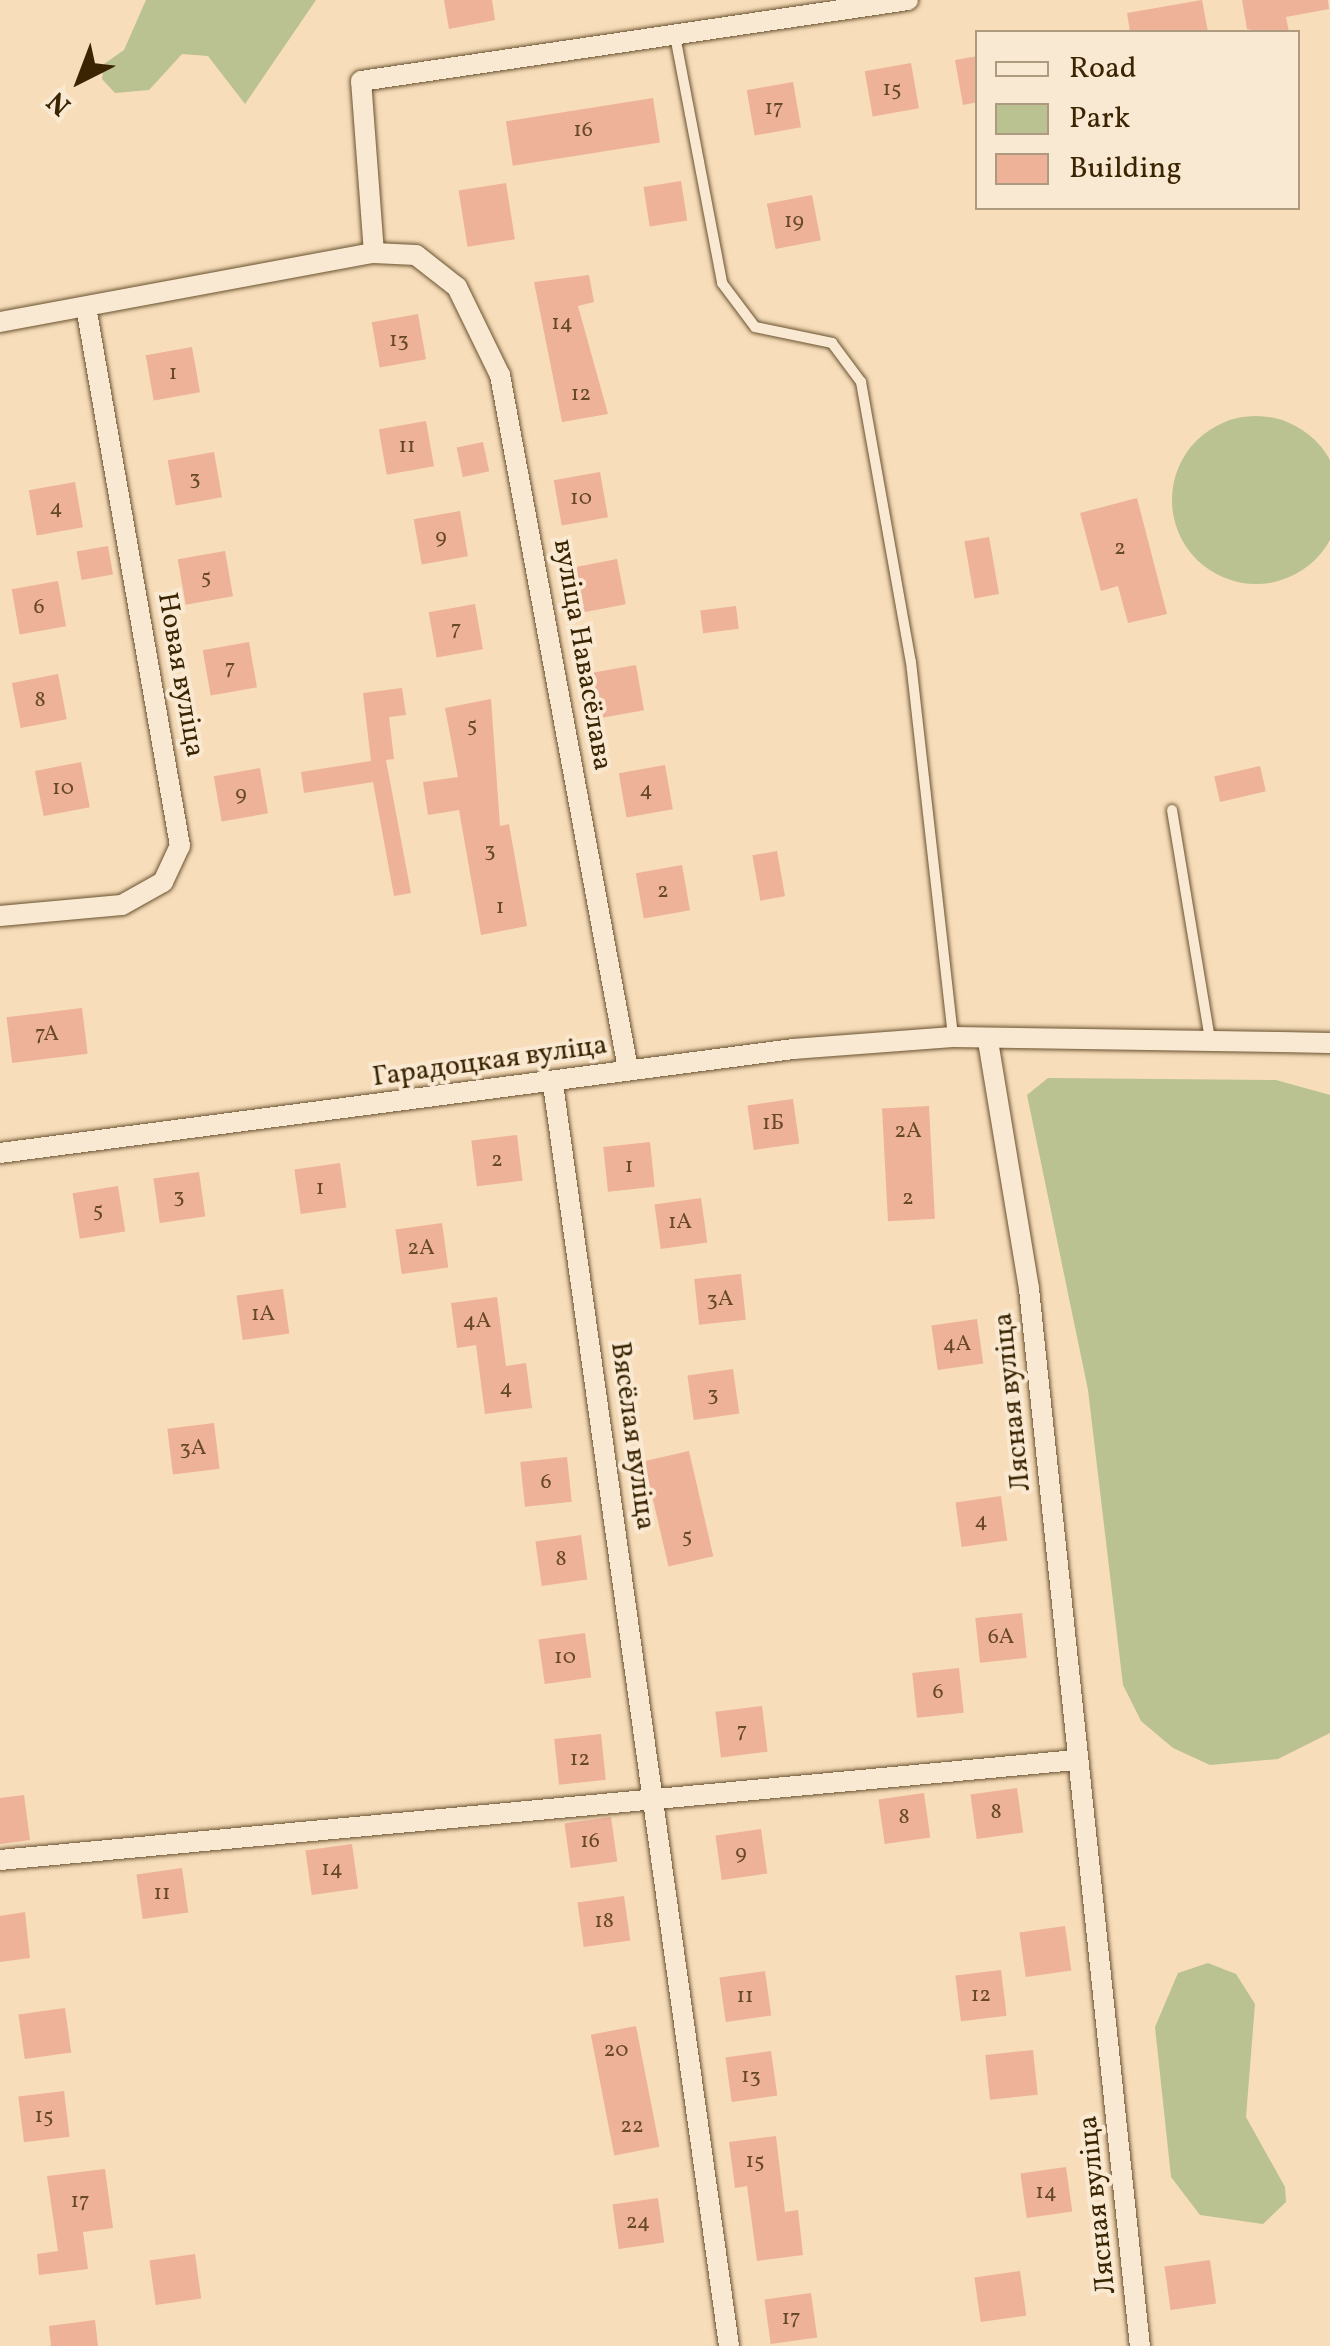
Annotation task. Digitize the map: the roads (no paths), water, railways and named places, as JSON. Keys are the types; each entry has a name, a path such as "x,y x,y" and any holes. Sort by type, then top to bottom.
{"street":[{"path":"0,322 374,253 361,81 676,40 908,0"},
{"name":"вуліца Навасёлава","path":"374,253 416,255 438,268 474,308 500,375 628,1070"},
{"name":"Новая вуліца","path":"0,916 122,905 163,882 180,846 86,307"},
{"name":"Гарадоцкая вуліца","path":"0,1153 553,1084 628,1070 953,1038 1330,1043"},
{"name":"Лясная вуліца","path":"988,1041 1029,1289 1075,1760 1140,2346"},
{"name":"Вясёлая вуліца","path":"553,1084 657,1795 729,2346"},
{"path":"0,1860 657,1795 1075,1760"}],"lane":[{"path":"676,40 722,283 755,327 832,343 860,382 911,662 953,1038"},
{"path":"1172,810 1210,1040"}]}
